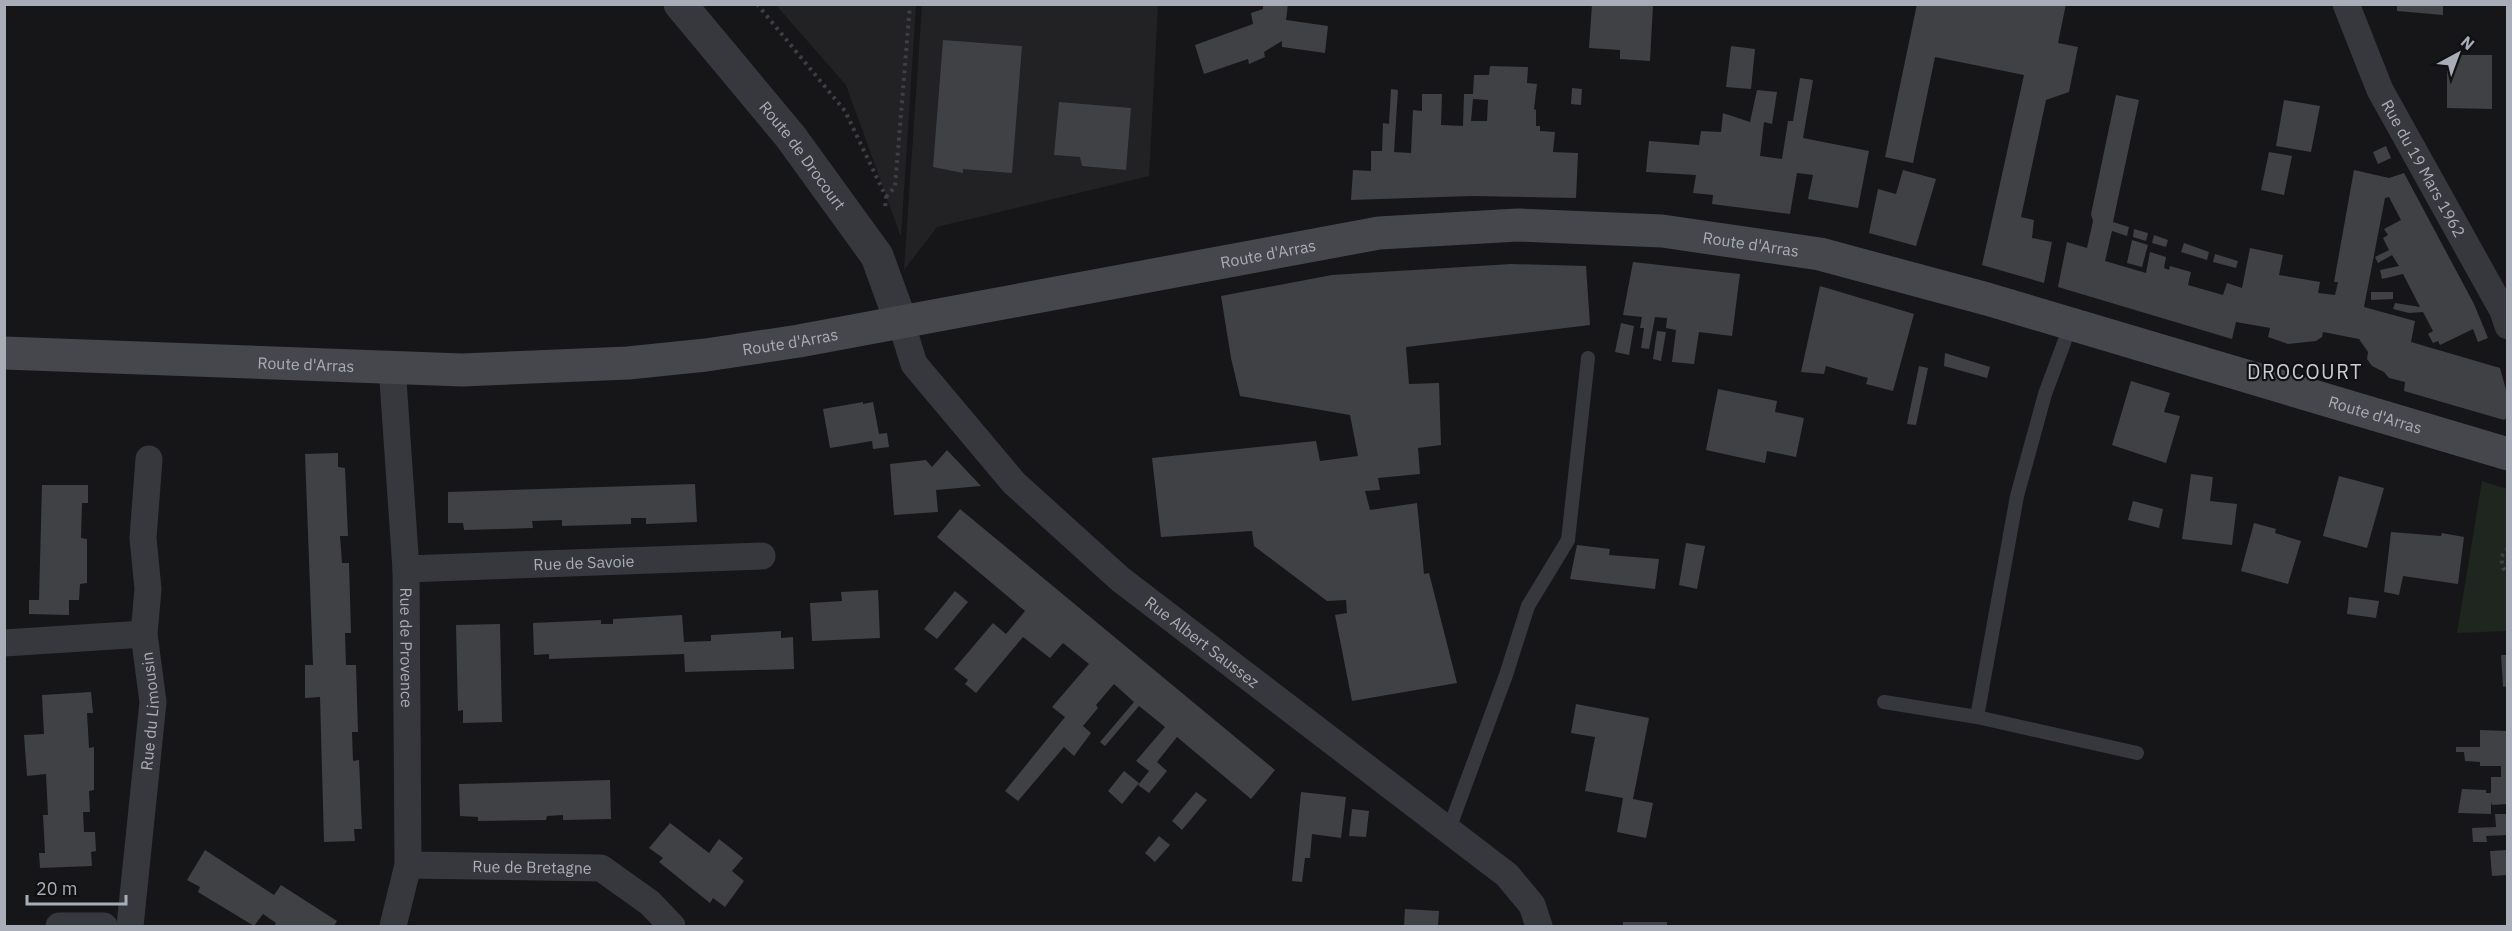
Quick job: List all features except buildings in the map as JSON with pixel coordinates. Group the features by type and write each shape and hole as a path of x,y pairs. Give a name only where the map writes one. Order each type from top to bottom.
{"main road":[{"name":"Route d'Arras","path":"4,353 462,370 628,363 706,356 1379,233 1518,225 1662,231 1780,246 1820,254 2071,324 2508,454"}],"street":[{"name":"Route de Drocourt","path":"680,4 790,136 879,262 901,322"},
{"name":"Rue du 19 Mars 1962","path":"2346,4 2380,90 2503,311 2508,326"},
{"name":"Rue Albert Saussez","path":"901,322 914,364 1023,491 1120,579 1449,829 1507,876 1532,905 1539,927"},
{"name":"Rue de Provence","path":"392,366 406,569 408,865 393,927"},
{"name":"Rue du Limousin","path":"130,927 153,702 144,634 148,590 143,538 149,459"},
{"name":"Rue de Savoie","path":"406,569 762,556"},
{"path":"4,643 144,634"},
{"name":"Rue de Bretagne","path":"408,865 601,868 650,903 672,927"},
{"path":"59,927 105,927"}],"lane":[{"path":"1977,717 2017,496 2045,394 2071,324"},
{"path":"1449,829 1506,675 1528,606 1568,540 1588,358"},
{"path":"1884,702 1977,717 2137,753"}],"path":[{"path":"757,4 845,111 886,197 879,262"},
{"path":"886,197 895,187 910,4"},
{"path":"2508,548 2501,557 2503,567 2508,573"}],"shaded area":[{"path":"776,5 916,5 901,237 846,85"},
{"path":"922,5 1158,5 1149,176 937,227 904,270"},
{"path":"2482,481 2507,489 2507,631 2457,633"}],"district":[{"name":"DROCOURT","path":"2305,372"}]}
